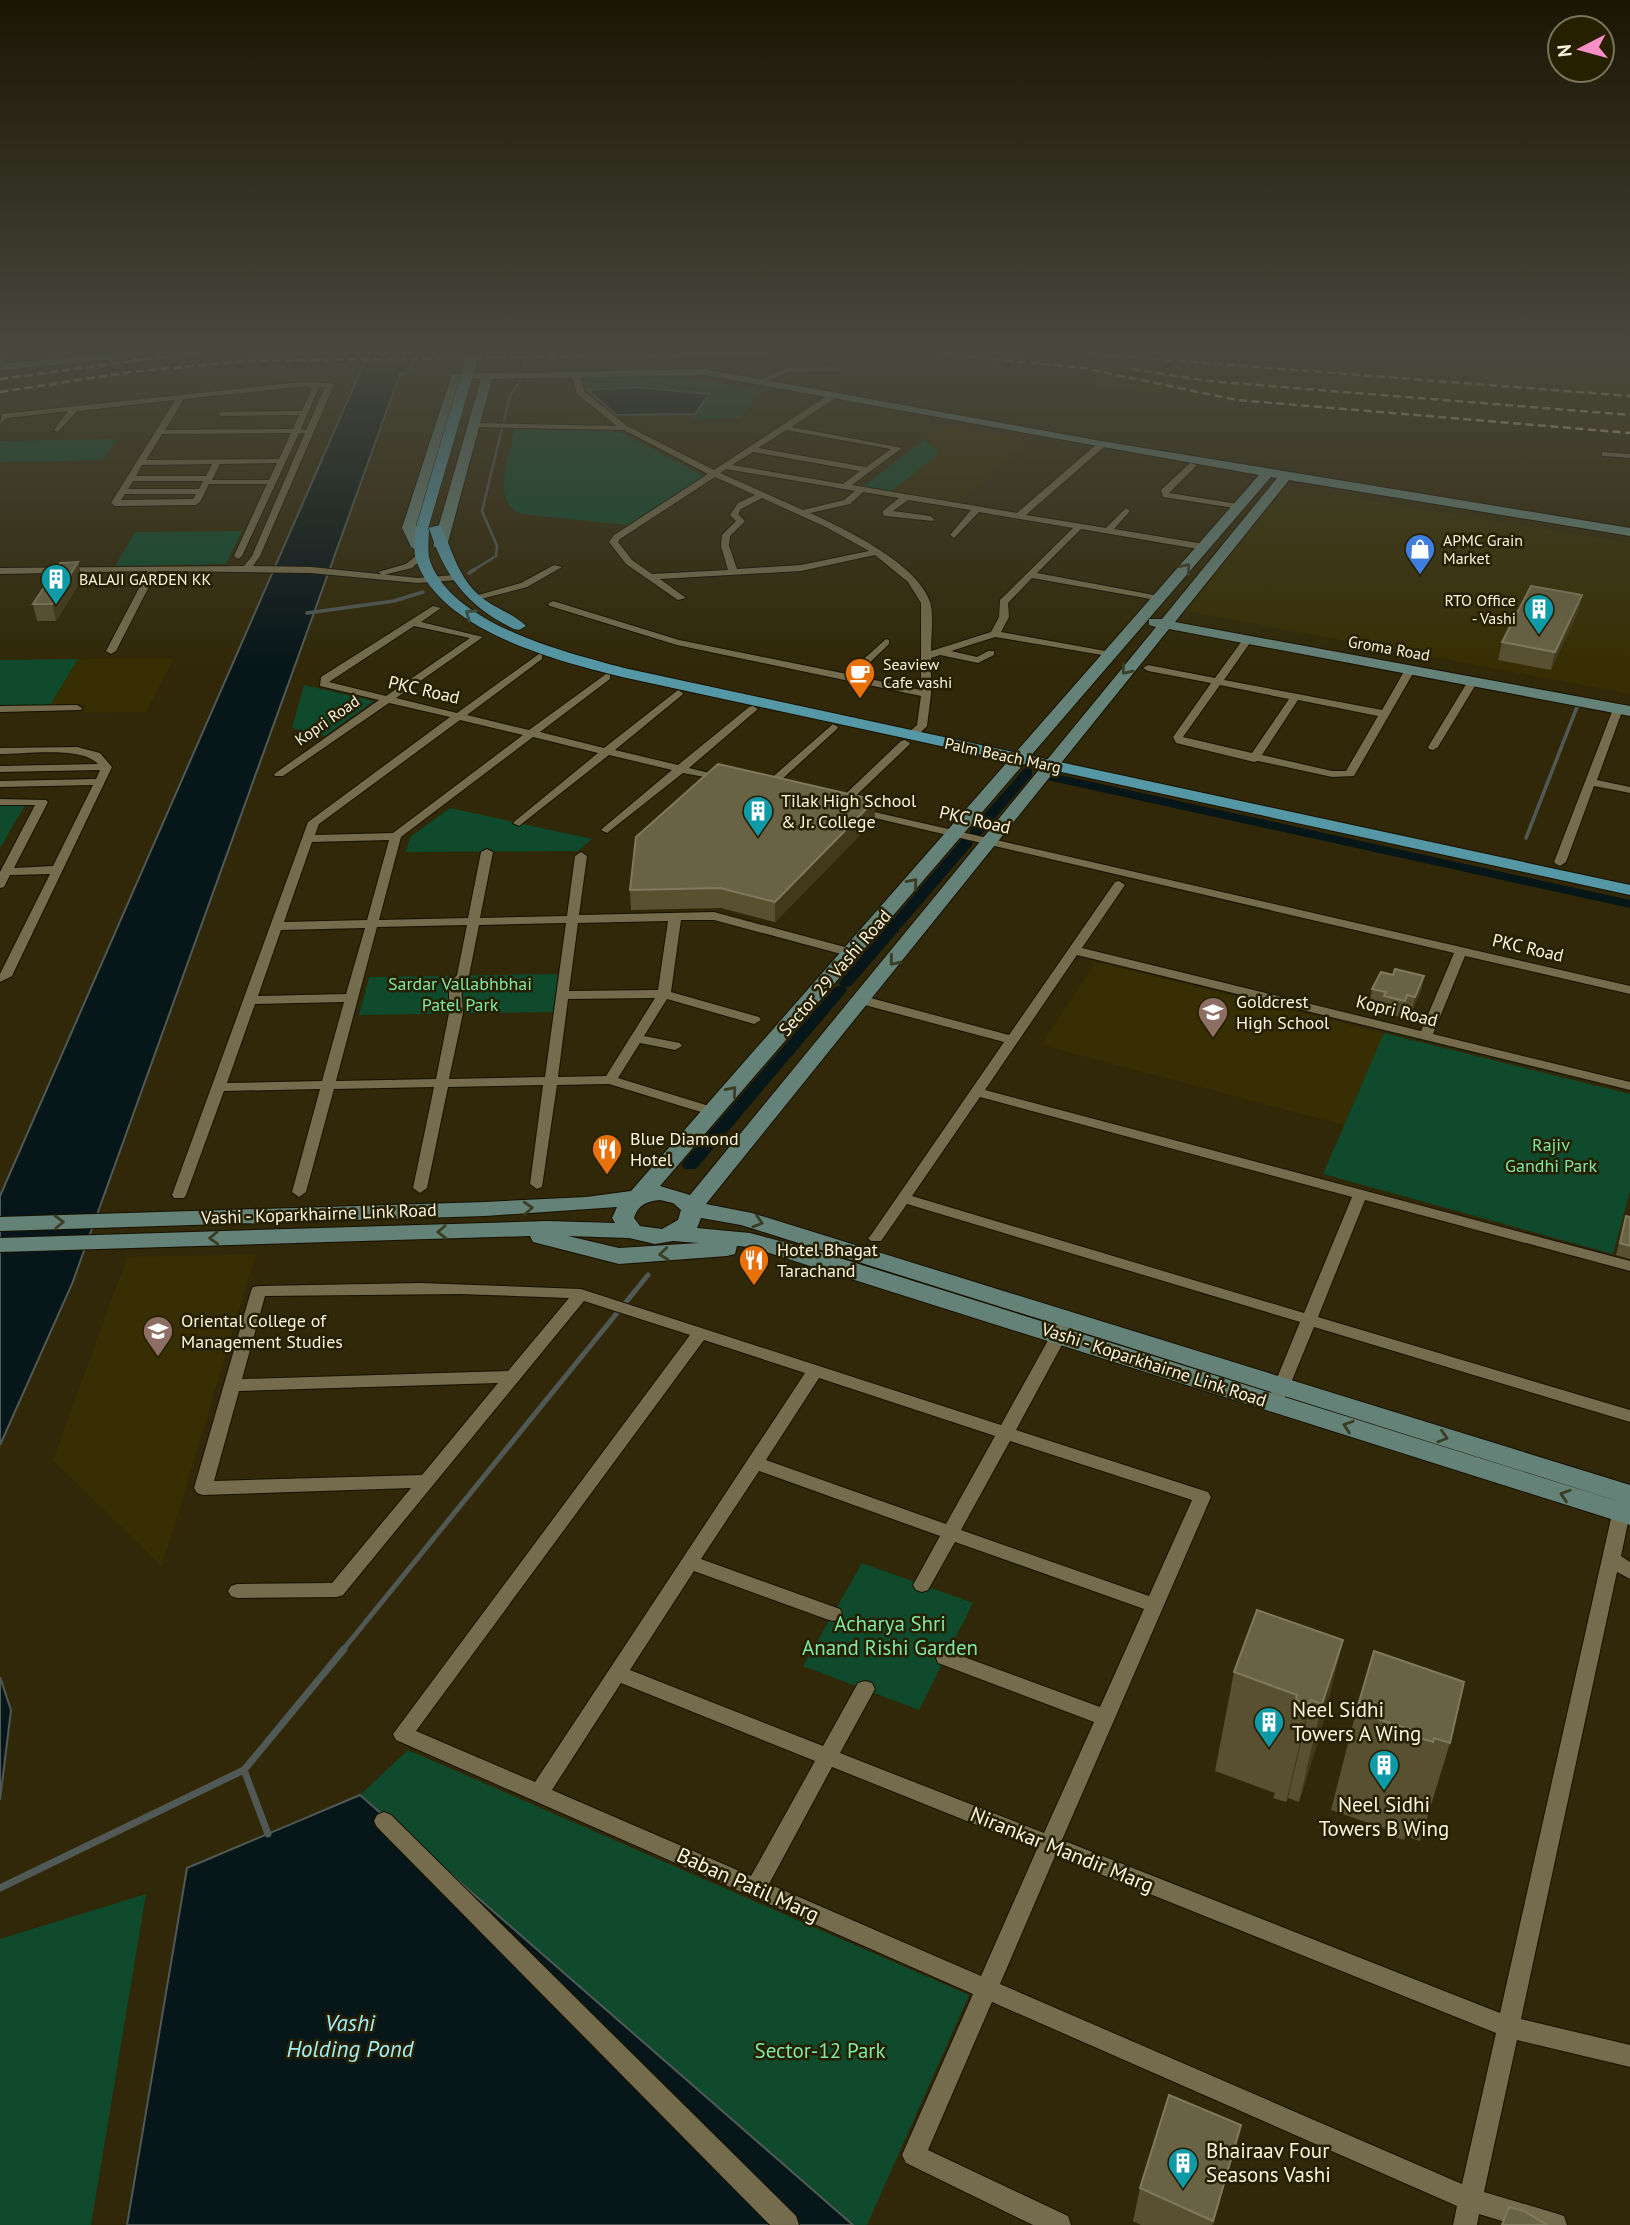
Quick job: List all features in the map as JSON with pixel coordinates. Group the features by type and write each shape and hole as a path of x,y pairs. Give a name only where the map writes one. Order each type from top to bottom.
{"main road":[{"path":"419,552 409,528 431,458"},
{"path":"429,528 429,498 441,458"},
{"path":"419,552 441,498 453,458"},
{"path":"440,546 465,458"},
{"path":"1156,458 1265,475"},
{"path":"1163,458 1630,535"},
{"name":"Sector 29 Vashi Road","path":"638,1197 1026,754 1265,475"},
{"name":"Sector 29 Vashi Road","path":"692,1209 707,1186 992,842 1054,760 1283,478"},
{"name":"Palm Beach Marg","path":"429,528 454,578 473,598 504,620 581,650 913,735"},
{"name":"Palm Beach Marg","path":"419,552 434,581 450,600 486,625 567,657 913,735 1054,760 1630,890"},
{"name":"Groma Road","path":"1144,617 1626,708"},
{"name":"Groma Road","path":"1167,621 1247,640 1626,708"},
{"name":"Palm Beach Marg","path":"1054,760 1630,877"},
{"path":"671,1194 687,1202 692,1209 689,1223 674,1234 652,1237 632,1231 623,1217 629,1203 638,1197 671,1194"},
{"name":"Vashi - Koparkhairne Link Road","path":"0,1245 113,1231 586,1204 638,1197"},
{"name":"Vashi - Koparkhairne Link Road","path":"692,1209 744,1218 1063,1327 1627,1504"},
{"name":"Vashi - Koparkhairne Link Road","path":"0,1224 113,1231 547,1228 632,1231"},
{"path":"482,1230 543,1237 619,1256 739,1248 806,1255"},
{"name":"Vashi - Koparkhairne Link Road","path":"674,1234 750,1240 1063,1327"}],"street":[{"path":"143,458 122,492 206,484 272,482"},
{"path":"238,556 283,458"},
{"path":"250,568 300,458"},
{"path":"683,458 877,552 912,580 926,603 926,694 913,735"},
{"path":"681,598 629,562 613,542 740,458"},
{"path":"797,458 867,470"},
{"path":"844,487 884,458"},
{"path":"1019,516 1086,458"},
{"path":"140,463 282,461"},
{"path":"206,484 218,462"},
{"path":"1193,465 1164,492 1166,495 1238,507"},
{"path":"727,467 1204,547"},
{"path":"130,479 206,484"},
{"path":"801,513 847,502 861,490"},
{"path":"733,572 725,546 726,535 741,521 734,516 734,512 740,503 761,496"},
{"path":"905,498 886,513 930,519"},
{"path":"954,535 977,509"},
{"path":"1108,531 1126,511"},
{"path":"995,634 1004,617 1003,601 1079,526"},
{"path":"360,573 403,569 414,564 419,552"},
{"path":"649,577 801,568 877,552"},
{"path":"473,598 524,585 558,567"},
{"path":"111,651 154,568"},
{"path":"0,571 250,568 338,571 434,581 454,578"},
{"path":"1030,575 1159,599"},
{"path":"553,604 677,642 926,694"},
{"name":"PKC Road","path":"436,608 323,681 328,685 738,782"},
{"name":"Kopri Road","path":"279,774 478,637 413,623"},
{"path":"926,656 995,634 1111,655"},
{"path":"1247,640 1178,739 1254,759 1332,774 1350,774 1410,670"},
{"path":"849,678 886,642"},
{"path":"941,652 978,660 991,653"},
{"path":"179,1195 314,822 539,657"},
{"path":"1148,668 1384,714"},
{"path":"308,839 396,836 606,677"},
{"path":"1433,747 1473,681"},
{"path":"519,823 678,693"},
{"path":"1254,759 1295,697"},
{"path":"0,709 77,708"},
{"path":"1560,862 1590,782 1626,708"},
{"path":"607,830 684,770 753,709"},
{"path":"751,786 771,790 833,727"},
{"name":"PKC Road","path":"913,735 833,805 1630,990"},
{"path":"0,751 77,750 96,755 107,767"},
{"path":"0,769 107,767"},
{"path":"0,978 6,976 54,870 107,767"},
{"path":"0,784 100,782"},
{"path":"1590,782 1630,790"},
{"path":"0,802 42,802 0,884"},
{"path":"299,1192 396,836"},
{"path":"420,1188 456,1013 455,984 463,976 487,852"},
{"path":"537,1184 581,856"},
{"path":"6,872 54,870"},
{"path":"876,1238 1119,885"},
{"path":"276,926 714,916 852,953"},
{"path":"610,1080 664,994 675,917"},
{"name":"Kopri Road","path":"1074,950 1630,1086"},
{"path":"1426,1036 1461,951"},
{"path":"563,995 664,994 754,1020"},
{"path":"250,1000 352,998"},
{"path":"862,1000 1012,1040"},
{"path":"636,1038 675,1046"},
{"path":"218,1087 610,1080 713,1112"},
{"path":"976,1092 1630,1266"},
{"path":"1278,1394 1360,1194"},
{"path":"904,1198 1630,1416"},
{"path":"427,1481 203,1488 258,1291 445,1288 581,1294 1202,1497 914,2155 1059,2225"},
{"path":"237,1591 337,1590 581,1294"},
{"path":"922,1585 1063,1327"},
{"name":"Baban Patil Marg","path":"700,1333 403,1734 1471,2200 1555,2225"},
{"path":"538,1794 815,1371"},
{"path":"232,1385 513,1377"},
{"path":"755,1463 1155,1606"},
{"path":"1465,2225 1611,1558 1627,1504"},
{"path":"1611,1558 1630,1572"},
{"path":"689,1562 833,1614"},
{"path":"945,1658 1105,1718"},
{"name":"Nirankar Mandir Marg","path":"617,1673 1508,2027 1630,2056"},
{"path":"756,1888 865,1689"},
{"path":"384,1821 787,2225"}],"shaded area":[{"path":"933,458 1010,458 956,504 889,493"},
{"name":"APMC Grain Market","path":"1286,487 1630,543 1630,694 1181,610"},
{"path":"174,658 146,712 82,713 86,704 50,705 78,659"},
{"name":"Goldcrest High School","path":"1096,962 1384,1033 1344,1125 1041,1045"},
{"name":"Oriental College of Management Studies","path":"256,1254 162,1567 53,1460 127,1257"}],"green space":[{"path":"0,458 104,458 103,460 0,462"},
{"path":"508,458 670,458 704,476 628,525 521,514 512,508 506,499 504,476"},
{"path":"900,458 934,458 889,493 861,488"},
{"path":"242,531 226,564 115,566 135,532"},
{"path":"78,659 50,705 0,706 0,660"},
{"path":"304,685 374,701 325,736 292,728"},
{"path":"0,805 25,805 0,848"},
{"path":"450,808 592,839 578,851 406,852 410,837"},
{"name":"Sardar Vallabhbhai Patel Park","path":"558,974 553,1012 359,1015 369,977"},
{"name":"Rajiv Gandhi Park","path":"1384,1033 1630,1094 1630,1191 1613,1254 1323,1174"},
{"name":"Acharya Shri Anand Rishi Garden","path":"862,1563 973,1603 919,1710 803,1666"},
{"name":"Sector-12 Park","path":"408,1750 969,1995 867,2225 853,2225 360,1795"},
{"path":"146,1894 91,2225 0,2225 0,1939"}],"water":[{"path":"323,458 370,458 72,1284 0,1445 0,1196"},
{"path":"0,1677 11,1710 0,1800"},
{"name":"Vashi Holding Pond","path":"360,1795 853,2225 127,2225 187,1868"}],"building":[{"path":"78,562 52,604 33,604 60,563"},
{"name":"RTO Office - Vashi","path":"1531,586 1582,595 1555,652 1502,642"},
{"name":"Tilak High School & Jr. College","path":"718,764 875,800 775,902 720,888 630,890 636,837"},
{"path":"1395,969 1424,976 1415,997 1407,995 1405,1001 1384,996 1386,992 1372,989 1381,972 1393,975"},
{"path":"1626,1216 1630,1217 1630,1246 1620,1243"},
{"path":"1257,1610 1343,1640 1322,1704 1311,1700 1309,1704 1296,1700 1297,1695 1234,1672"},
{"path":"1374,1651 1464,1682 1450,1743 1434,1738 1433,1742 1420,1738 1421,1733 1356,1712"},
{"name":"Bhairaav Four Seasons Vashi","path":"1169,2095 1241,2125 1213,2221 1140,2188"},
{"path":"1509,2207 1524,2211 1547,2225 1502,2225"}],"waterway":[{"path":"472,571 496,556 497,546 482,511 495,458"},
{"path":"307,613 394,601 423,592"},
{"path":"1526,838 1577,707"},
{"path":"975,833 1028,772"},
{"path":"1051,777 1630,904"},
{"path":"846,983 967,842"},
{"path":"690,1165 840,990"},
{"path":"342,1651 648,1275"},
{"path":"244,1770 344,1649"},
{"path":"0,1888 244,1770"},
{"path":"244,1770 268,1834"}],"place":[{"name":"APMC Grain Market","path":"1420,576"},
{"name":"BALAJI GARDEN KK","path":"56,606"},
{"name":"RTO Office - Vashi","path":"1539,636"},
{"name":"Seaview Cafe vashi","path":"860,700"},
{"name":"Tilak High School & Jr. College","path":"758,838"},
{"name":"Goldcrest High School","path":"1213,1039"},
{"name":"Blue Diamond Hotel","path":"607,1176"},
{"name":"Hotel Bhagat Tarachand","path":"754,1287"},
{"name":"Oriental College of Management Studies","path":"158,1358"},
{"name":"Neel Sidhi Towers A Wing","path":"1269,1749"},
{"name":"Neel Sidhi Towers B Wing","path":"1384,1792"},
{"name":"Bhairaav Four Seasons Vashi","path":"1183,2190"}]}
